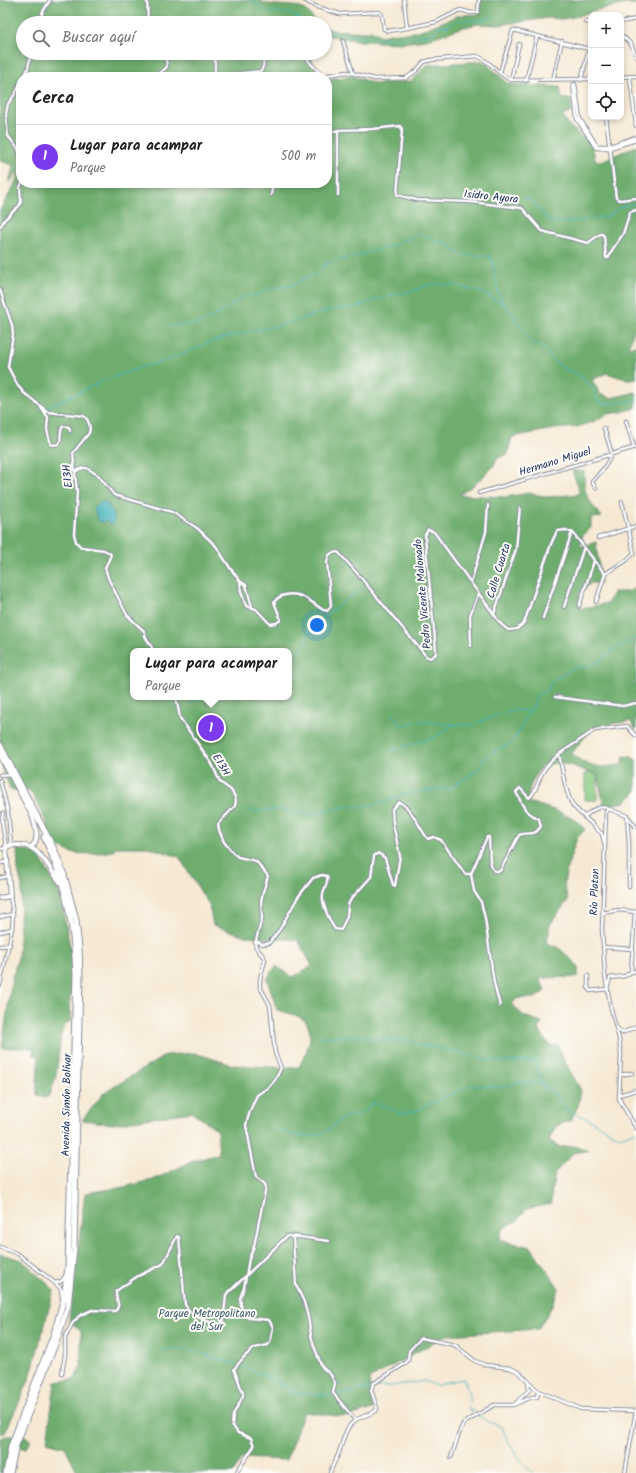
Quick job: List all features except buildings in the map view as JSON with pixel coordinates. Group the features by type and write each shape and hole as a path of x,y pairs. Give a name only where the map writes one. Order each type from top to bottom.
{"highway":[{"name":"Avenida Simón Bolívar","path":"0,744 55,851 64,875 76,920 80,975 68,1267 64,1298 54,1334 11,1446 6,1473"},
{"name":"Avenida Simón Bolívar","path":"0,754 55,862 63,885 72,922 76,975 74,1248 68,1306 16,1445 10,1473"}],"main road":[{"path":"31,847 34,845 36,840 32,815"},
{"path":"0,897 10,895 6,848 11,845 31,847 41,855 63,885"}],"street":[{"path":"42,16 42,13 50,0"},
{"path":"147,0 148,16"},
{"path":"304,0 340,14 379,12 382,15 384,29 388,31 436,22 460,10 472,13 478,12 478,0"},
{"path":"404,0 407,28"},
{"path":"624,21 636,19"},
{"path":"500,72 512,30 588,49"},
{"path":"526,81 537,36"},
{"path":"624,38 631,44 636,57"},
{"path":"343,41 353,73"},
{"path":"552,80 562,42"},
{"path":"510,80 519,44"},
{"path":"581,80 588,53"},
{"path":"332,74 347,72 375,79 406,78 416,71 424,62 431,60 478,56 510,80 588,79"},
{"path":"26,72 30,60"},
{"path":"161,72 166,70 166,60"},
{"path":"215,60 215,72"},
{"path":"252,72 261,71 264,60"},
{"path":"308,60 319,72"},
{"path":"624,77 636,76"},
{"path":"630,77 636,126"},
{"path":"598,148 580,119 574,84 577,119 595,147 598,148 610,147 636,138"},
{"path":"16,94 8,104 6,114 8,136 16,146"},
{"path":"606,120 616,198 617,200 636,198"},
{"name":"Isidro Ayora","path":"338,130 373,129 397,125 401,127 398,195 417,200 471,202 522,208 544,231 588,243 602,234 604,236 606,258 608,258 623,234 630,212 636,210"},
{"path":"332,132 338,130 338,195"},
{"path":"0,227 5,219 19,206 21,202 20,188"},
{"path":"271,195 272,188"},
{"name":"E13H","path":"0,290 12,325 13,334 8,367 18,386 42,408 52,414 78,415 84,416 88,419 90,431 74,452 77,492 74,534 76,544 81,548 104,550 110,553 111,555 106,568 109,580 126,615 145,632 145,636 152,648"},
{"path":"42,408 48,417 48,436 53,445 59,444 61,440 60,430 63,426 69,427 70,431"},
{"path":"626,421 635,447"},
{"path":"596,488 592,482 604,468 612,454 604,428"},
{"name":"Hermano Miguel","path":"480,493 635,447"},
{"path":"76,471 87,468 99,476 114,495 172,512 197,528 216,546 227,565 240,581 246,585 252,608"},
{"path":"596,602 605,574 627,560 634,553 622,502"},
{"path":"470,583 486,532 488,505"},
{"name":"Calle Cuarta","path":"494,615 516,549 520,507"},
{"path":"598,538 636,526"},
{"name":"Pedro Vicente Malonado","path":"252,608 256,609 270,624 276,623 281,619 274,602 277,598 290,594 301,596 327,611 329,609 330,602 327,562 329,555 338,552 426,656 430,658 436,654 436,650 426,547 426,535 428,530 434,532 478,594 501,624 508,630 514,630 521,626 525,618 555,533 560,530 572,532"},
{"path":"572,532 605,574"},
{"path":"543,618 572,532"},
{"path":"564,607 584,547"},
{"path":"579,606 594,560"},
{"path":"240,581 244,604 252,608"},
{"path":"471,646 470,615 478,594"},
{"path":"555,697 623,706 636,703"},
{"name":"E13H","path":"177,700 180,718 212,764 220,782 231,790 236,800 235,806 218,824 222,838 238,857 256,860 268,874 261,902 262,918 255,942"},
{"path":"500,1006 494,983 485,918 481,902 474,891 471,874 486,837 489,837 490,864 494,871 500,871 519,835 525,833 533,834 538,831 541,826 539,819 530,815 523,808 516,792 520,788 529,798 533,794 538,779 544,768 559,754 595,730 627,726 636,736"},
{"name":"Río Platon","path":"559,754 562,774 570,801 573,806 602,834 605,846 602,913 603,947 607,989 619,1039 621,1054 619,1099 636,1128"},
{"path":"0,775 10,774"},
{"path":"0,780 8,812 11,845"},
{"path":"236,1473 254,1446 251,1438 238,1433 232,1425 233,1414 243,1396 241,1384 234,1369 254,1348 268,1345 273,1327 268,1320 248,1318 242,1311 240,1298 244,1288 249,1259 254,1246 266,1187 265,1184 258,1180 256,1176 246,1125 257,1095 276,1080 281,1068 275,1053 270,1005 260,986 260,979 265,967 265,960 262,954 256,949 255,942 262,944 269,943 298,898 313,878 327,876 328,880 322,901 328,913 330,923 335,929 341,930 347,916 348,905 351,899 370,877 374,856 378,853 385,858 392,885 395,886 400,856 393,824 392,809 399,802 408,810 428,839 434,837 442,840 464,874 471,874"},
{"path":"584,817 602,807 609,808 627,816 636,827"},
{"path":"605,846 606,812 609,808"},
{"path":"0,849 6,848 2,814 8,812"},
{"path":"627,816 629,844 629,887"},
{"path":"0,863 7,862"},
{"path":"0,878 9,876"},
{"path":"1,984 1,975 10,945 12,930 13,914 10,895"},
{"path":"602,913 618,910 635,912 631,972"},
{"path":"0,916 13,914"},
{"path":"0,932 12,930"},
{"path":"0,946 10,945"},
{"path":"603,947 633,949"},
{"path":"588,976 588,987 590,991 607,989 610,978 625,976 636,971"},
{"path":"616,1027 622,1033"},
{"path":"619,1039 622,1033 636,1027"},
{"path":"620,1075 632,1073"},
{"path":"619,1095 636,1090"},
{"path":"62,1374 65,1338 72,1324 79,1316 92,1310 117,1310 116,1291 138,1276 163,1264 177,1236 179,1237 181,1248 184,1303 193,1315 218,1326 222,1325 226,1295 287,1236 329,1241"},
{"path":"291,1236 296,1286 304,1302 308,1317 310,1335 318,1358 322,1368 331,1375 335,1383 333,1393 356,1420"},
{"path":"0,1247 18,1254 55,1283 60,1288 62,1293 61,1307"},
{"path":"55,1283 62,1281 68,1267"},
{"path":"330,1473 348,1427 356,1420 376,1411 377,1408 372,1390 373,1384 406,1363 408,1360 409,1351 420,1338 455,1345 475,1362 485,1365 510,1368 519,1372 538,1391 581,1409 636,1411 625,1473"},
{"path":"514,1404 529,1390 528,1380"},
{"path":"451,1457 464,1423 494,1405 514,1404 532,1397 537,1397 538,1391"}],"green space":[{"path":"0,0 259,0 264,3 297,6 306,10 311,16 16,16 16,60 312,60 313,65 320,72 16,72 16,174 9,183 13,165 0,161"},
{"path":"480,0 636,0 636,4 626,4 592,11 579,16 561,19 548,18 499,25 478,24 464,27 426,40 402,43 360,41 332,36 332,30 366,32 371,30 381,36 395,33 410,33 460,15 480,14"},
{"name":"Parque Metropolitano del Sur","path":"483,61 509,84 560,87 562,98 571,100 571,112 563,116 568,125 578,133 580,137 585,135 592,147 595,160 601,161 636,146 636,326 628,347 636,345 636,379 625,379 607,373 592,380 600,394 611,398 636,392 636,408 607,414 595,421 577,427 554,429 512,437 508,454 498,458 492,468 475,484 459,495 506,497 529,493 548,497 579,494 578,486 572,471 584,471 587,496 602,517 591,518 591,528 583,535 580,547 596,542 601,583 591,583 579,594 580,609 608,603 613,592 628,592 636,588 636,730 630,721 593,727 572,753 589,765 601,767 622,765 624,756 631,757 636,760 636,792 625,802 604,806 597,774 569,765 554,764 542,765 532,783 528,797 528,802 567,816 575,820 585,830 577,838 567,868 564,885 568,900 549,926 549,933 546,943 558,947 578,966 578,977 540,978 545,991 535,998 518,998 511,1004 524,1016 542,1022 539,1030 550,1046 558,1045 565,1062 581,1091 578,1106 571,1120 556,1126 549,1140 560,1147 574,1146 589,1150 573,1153 555,1173 551,1204 526,1209 518,1220 502,1229 500,1240 531,1247 559,1288 551,1308 538,1329 447,1335 369,1379 373,1409 346,1417 304,1412 286,1460 242,1458 233,1473 78,1473 65,1447 47,1442 55,1382 74,1379 81,1366 81,1331 69,1320 85,1193 119,1188 153,1180 193,1161 219,1154 217,1129 191,1112 113,1124 82,1120 104,1093 166,1055 194,1053 233,1065 287,1068 299,1067 305,1056 309,1043 310,1031 308,1025 299,1017 277,1010 267,979 276,966 293,977 312,966 298,940 245,936 213,925 209,905 179,857 148,847 114,847 114,851 92,854 72,853 53,844 47,824 30,790 10,790 0,761 0,210 16,180 16,188 332,188 332,78 352,76 376,84 411,81 427,65"},
{"path":"585,773 597,774 597,800 585,800"},
{"path":"17,849 28,851 37,855 59,891 71,952 73,972 69,1007 71,1020 64,1027 61,1034 56,1076 50,1095 45,1098 37,1095 39,1056 33,1055 33,1048 2,1048 12,978 18,958 22,886 18,870"},
{"path":"0,1254 22,1260 54,1290 30,1378 5,1433 0,1434"},
{"path":"6,1436 26,1436 31,1441 25,1449 16,1445 9,1473 0,1473 0,1439"}],"water":[{"path":"101,502 106,502 114,515 114,522 111,524 107,521 102,522 98,520 94,507"}],"waterway":[{"path":"251,0 267,12 278,12 295,16"},
{"path":"332,32 361,37 400,39 432,34 441,25 447,27 461,20 481,20 494,17"},
{"path":"524,198 533,201 547,219 555,222 571,222 605,217 621,207 636,203"},
{"path":"169,326 198,324 217,315 243,297 259,294 271,288 290,286 298,283 306,277 315,275 327,263 394,245 421,233 436,242 450,243 454,251 463,255 491,256 498,291 503,303"},
{"path":"46,408 105,380 144,366 163,362 211,342 234,335 281,325 326,311 355,307 384,297 413,291 430,284 456,285 483,293 507,306 529,339 543,348 555,362 569,371 580,375 594,390 599,403 609,404 627,402 636,399"},
{"path":"292,657 302,647 313,629 324,617 358,590"},
{"path":"393,713 402,726 419,721 471,725 513,710 527,711 533,708 537,695 546,691 552,680 571,669 577,667 586,668 602,659 612,651 633,640 636,636"},
{"path":"190,704 197,700"},
{"path":"247,809 256,812 279,809 298,813 313,813 350,806 364,806 386,802 401,795 438,789 449,789 478,769 484,760 498,749 509,745 516,737 531,709"},
{"path":"392,750 436,737 453,725"},
{"path":"318,1037 359,1036 390,1041 409,1040 417,1045 430,1046 492,1061 535,1061 543,1085 558,1097 564,1108 588,1119 620,1137 636,1131"},
{"path":"275,1129 294,1135 314,1136 328,1130 343,1118 362,1113 372,1103 402,1114 416,1111 448,1095 464,1089 468,1085 501,1087 521,1082 543,1085"},
{"path":"162,1350 186,1349 236,1364"},
{"path":"239,1365 268,1377 286,1386 289,1390 295,1393 333,1396"},
{"path":"373,1387 425,1381 436,1386 443,1383 464,1379 470,1398 468,1409 476,1413"},
{"path":"337,1395 370,1388"},
{"path":"479,1416 502,1427 514,1452 533,1473"}],"place":[{"name":"Lugar para acampar","path":"211,728"}]}
